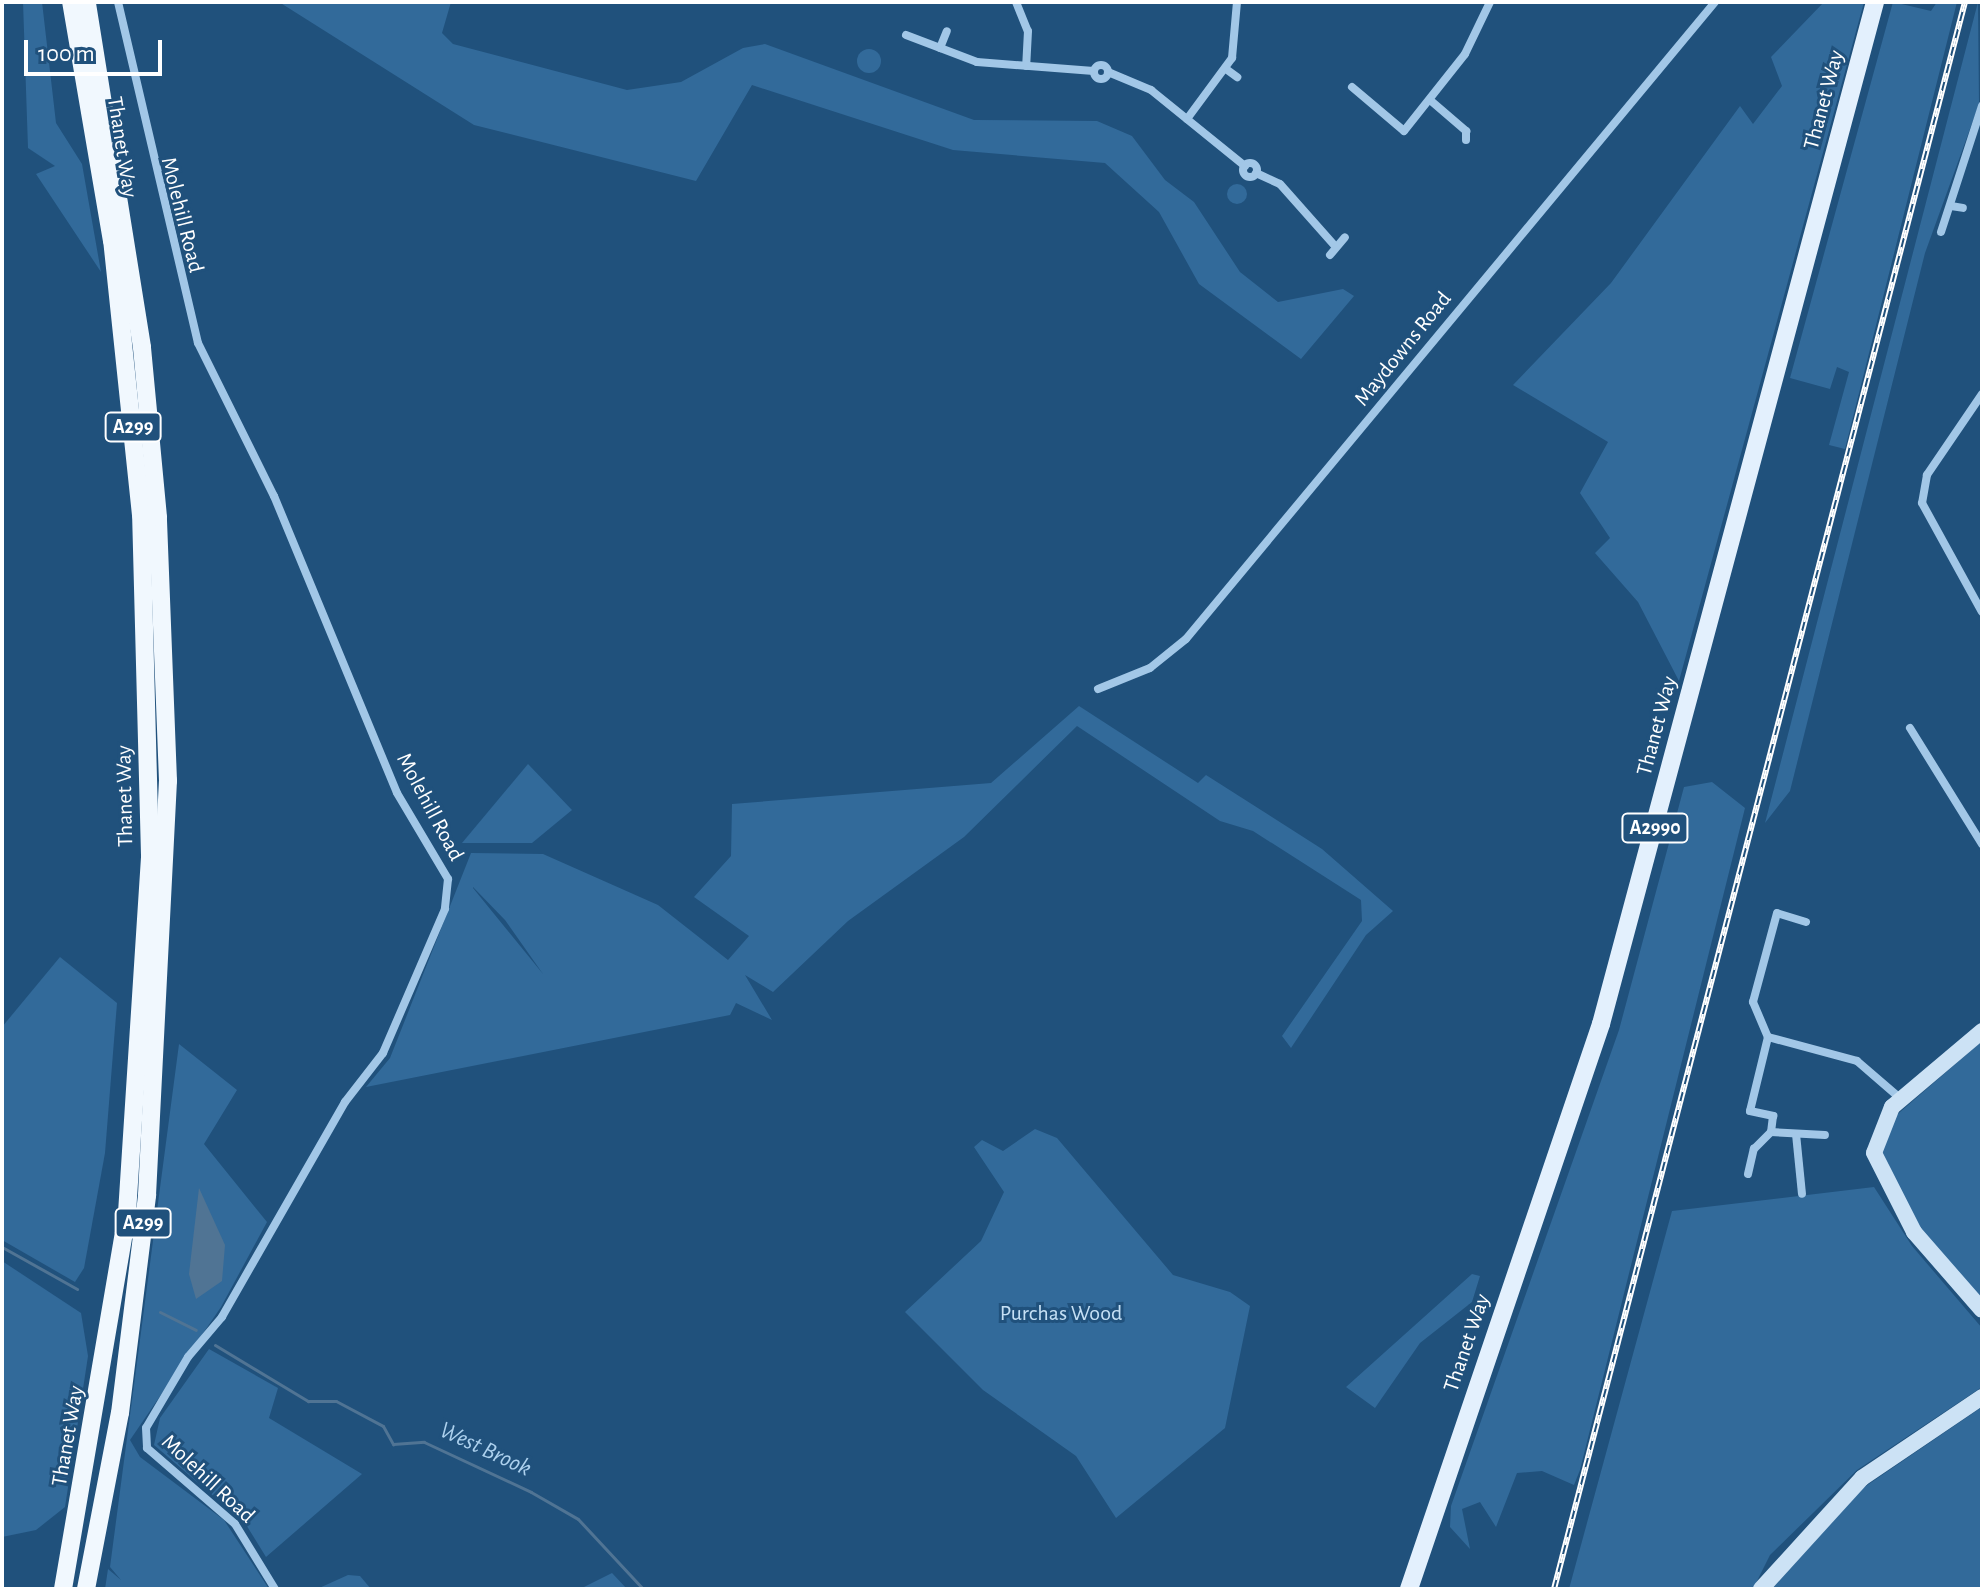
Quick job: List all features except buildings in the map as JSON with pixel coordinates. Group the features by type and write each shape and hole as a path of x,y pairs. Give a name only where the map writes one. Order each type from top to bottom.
{"highway":[{"name":"Thanet Way","path":"63,1589 127,1213 150,855 141,515 112,241 71,2"},
{"name":"Thanet Way","path":"86,1589 120,1413 147,1195 168,781 142,347 87,2"}],"main road":[{"name":"Thanet Way","path":"1409,1589 1601,1024 1875,2"},
{"path":"1982,1031 1901,1099 1877,1134 1880,1174 1925,1246 1982,1310"},
{"path":"1761,1589 1862,1478 1982,1397"}],"street":[{"name":"Molehill Road","path":"118,2 198,343 274,496 397,793 448,879 445,909 383,1053 345,1102 222,1317 188,1357 146,1428 147,1448 235,1524 275,1589"},
{"path":"1016,2 1028,31 1026,66"},
{"path":"1187,119 1226,69 1239,32 1237,2"},
{"path":"1352,87 1404,131 1465,54 1490,2"},
{"name":"Maydowns Road","path":"1098,689 1150,668 1186,639 1715,2"},
{"path":"940,48 947,31"},
{"path":"906,35 977,62 1094,71 1102,65 1108,72 1151,90 1245,166 1254,164 1256,173 1280,184 1336,247"},
{"path":"1226,69 1237,77"},
{"path":"1430,100 1466,131 1466,140"},
{"path":"1941,232 1982,106"},
{"path":"1951,206 1963,208"},
{"path":"1330,255 1345,237"},
{"path":"1982,394 1927,475 1922,503 1982,612"},
{"path":"1910,728 1982,844"},
{"path":"1748,1174 1754,1149 1771,1132 1773,1116 1750,1111 1768,1037 1753,1002 1777,913 1806,922"},
{"path":"1768,1037 1857,1061 1901,1099"},
{"path":"1771,1132 1825,1135"},
{"path":"1796,1134 1802,1194"}],"green space":[{"path":"23,2 42,2 56,123 82,164 101,272 36,174 55,166 28,148"},
{"path":"279,2 451,2 442,33 453,44 627,90 681,82 743,48 765,44 974,120 1097,121 1132,136 1165,180 1194,202 1240,272 1278,302 1343,289 1354,296 1301,359 1199,284 1159,212 1105,163 953,150 752,85 696,181 474,125"},
{"path":"1824,2 1864,2 1679,681 1638,602 1595,553 1610,538 1580,493 1608,442 1513,385 1611,283 1740,106 1753,124 1782,86 1771,57"},
{"path":"1893,2 1931,11 1937,2 1957,2 1845,449 1829,445 1849,372 1837,367 1830,389 1790,378"},
{"path":"1978,2 1979,104 1925,253 1790,791 1765,823"},
{"path":"869,49 877,53 881,61 877,69 869,73 861,69 857,61 861,53"},
{"path":"1237,184 1244,187 1247,194 1244,201 1237,204 1230,201 1227,194 1230,187"},
{"path":"1079,706 1198,783 1206,775 1322,849 1393,911 1366,935 1291,1048 1282,1036 1362,921 1361,900 1253,831 1220,821 1077,726 964,837 848,921 773,992 745,975 772,1020 736,1003 730,1015 366,1087 390,1058 471,853 543,854 658,905 728,960 749,936 694,897 731,856 732,804 991,783","holes":["473,887 505,920 543,974"]},
{"path":"528,764 572,810 532,843 462,843"},
{"path":"1712,782 1745,808 1580,1470 1574,1485 1542,1471 1517,1473 1496,1527 1480,1502 1462,1509 1470,1549 1450,1527 1451,1506 1619,1030 1684,787"},
{"path":"60,957 117,1003 105,1153 84,1268 75,1282 2,1240 2,1027"},
{"path":"1982,1041 1982,1302 1918,1228 1880,1157 1892,1119"},
{"path":"179,1044 237,1090 204,1144 267,1222 221,1307 130,1440 140,1457 224,1520 269,1589 105,1589 108,1569 121,1580 110,1567"},
{"name":"Purchas Wood","path":"1035,1129 1057,1138 1173,1275 1230,1292 1250,1306 1225,1428 1116,1518 1076,1456 983,1390 905,1312 981,1241 1004,1192 974,1147 982,1140 1003,1151"},
{"path":"1874,1187 1912,1246 1982,1328 1982,1387 1857,1470 1770,1555 1753,1589 1569,1589 1672,1211"},
{"path":"2,1261 81,1313 88,1356 65,1507 36,1530 2,1537"},
{"path":"1472,1274 1480,1276 1472,1302 1420,1343 1375,1408 1346,1387"},
{"path":"209,1349 278,1388 269,1418 362,1474 266,1557 245,1523 154,1445 160,1418"},
{"path":"1982,1407 1982,1589 1772,1589 1863,1488"},
{"path":"612,1573 627,1589 580,1589"},
{"path":"348,1575 360,1576 371,1589 317,1589"}],"shaded area":[{"path":"199,1188 225,1245 222,1281 196,1299 189,1274"}],"waterway":[{"name":"West Brook","path":"2,1247 77,1289"},
{"name":"West Brook","path":"160,1312 196,1330"},
{"name":"West Brook","path":"215,1345 308,1401 336,1401 383,1426 393,1444 424,1442 531,1492 578,1519 643,1589"}],"railway":[{"path":"1554,1589 1965,2"}]}
